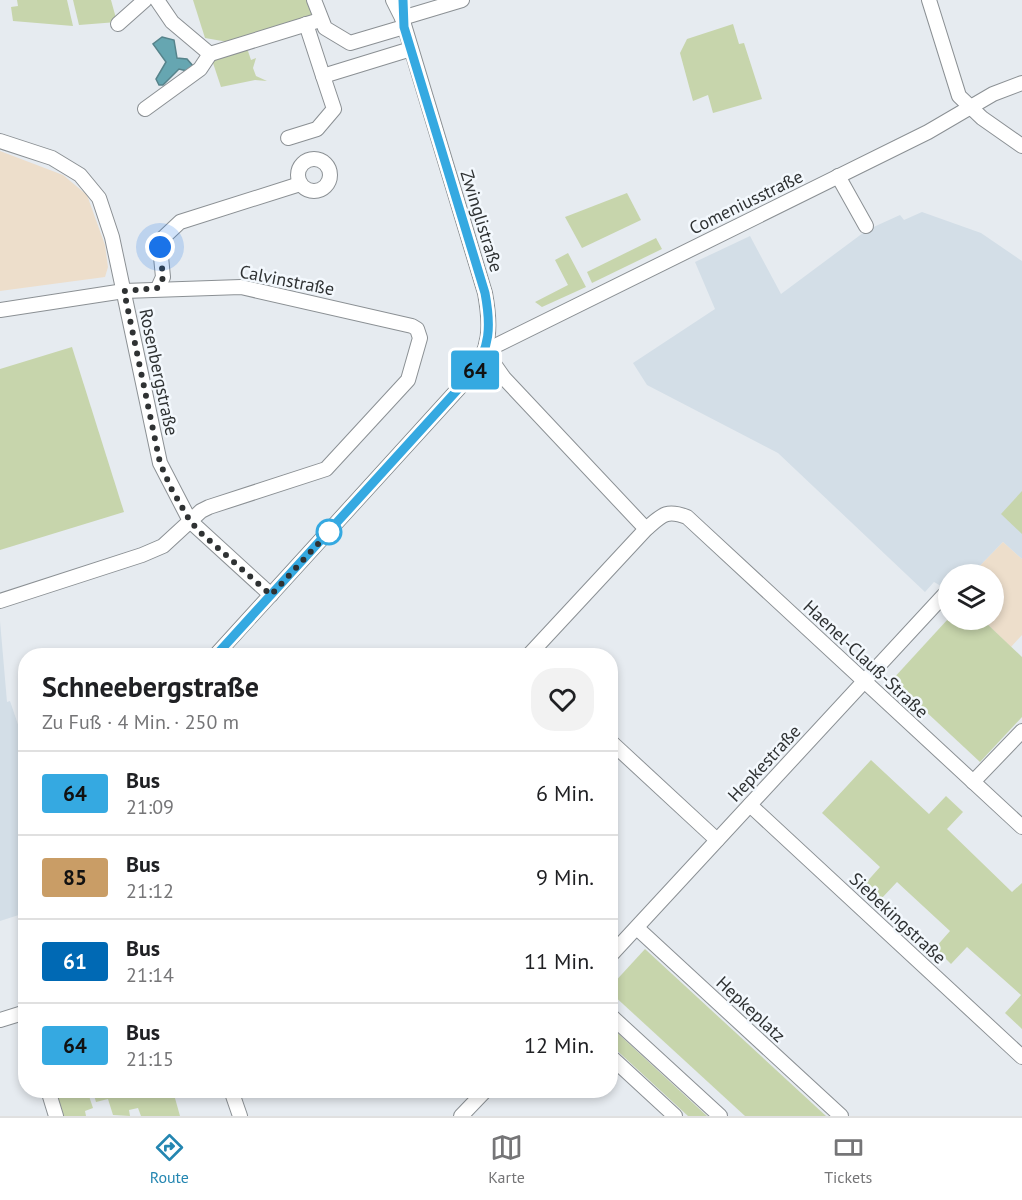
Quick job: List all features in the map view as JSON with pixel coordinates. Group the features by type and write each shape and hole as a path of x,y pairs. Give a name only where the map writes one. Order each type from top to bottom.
{"street":[{"path":"118,24 146,0"},
{"path":"157,0 172,22 210,54"},
{"path":"314,0 325,28 350,44 366,62"},
{"name":"Zwinglistraße","path":"393,0 403,23 485,293 490,336 486,351"},
{"name":"Zwinglistraße","path":"403,0 403,23"},
{"path":"350,44 462,0"},
{"path":"929,0 958,96 969,108 1022,146"},
{"path":"145,109 200,69 210,54 320,20"},
{"path":"288,138 317,129 334,109 306,24"},
{"path":"323,76 411,49"},
{"name":"Comeniusstraße","path":"486,351 1022,83"},
{"name":"Rosenbergstraße","path":"0,141 52,158 80,175 91,186 104,209 124,291 160,463 190,521 271,595"},
{"path":"838,176 866,226"},
{"path":"158,288 163,278 160,247 163,238 180,222 300,184"},
{"name":"Calvinstraße","path":"0,310 158,288 255,289 412,326 419,333 420,338 408,380 326,469 209,507 190,521"},
{"path":"224,648 470,376 486,351 504,378 646,529 535,648"},
{"name":"Haenel-Clauß-Straße","path":"646,529 661,516 672,512 687,517 1022,827"},
{"path":"0,601 142,555 163,546 190,521"},
{"name":"Hepkestraße","path":"618,948 938,602"},
{"path":"973,782 1022,731"},
{"path":"618,748 717,840"},
{"name":"Siebekingstraße","path":"750,805 1022,1056"},
{"name":"Hepkeplatz","path":"637,928 841,1116"},
{"path":"0,1020 18,1014"},
{"path":"618,1022 720,1116"},
{"path":"618,1063 675,1116"},
{"path":"50,1098 56,1116"},
{"path":"234,1098 240,1116"},
{"path":"461,1116 478,1098"}],"shaded area":[{"path":"0,151 63,175 87,195 105,245 108,267 105,277 0,291"},
{"path":"922,212 981,233 1022,261 1022,559 1003,542 982,564 938,564 938,584 934,582 925,592 778,453 647,385 633,363 715,309 695,262 750,236 781,294 867,230 900,215 904,220"},
{"path":"1003,542 1022,559 1022,635 1011,647 993,630 1004,630 1004,564 982,564"},
{"path":"0,621 7,702 10,701 18,724 18,915 0,921"}],"green space":[{"path":"17,0 67,0 73,26 13,21 11,7 18,6"},
{"path":"73,0 111,0 117,22 79,25"},
{"path":"193,0 308,0 313,16 228,42 205,38"},
{"path":"733,24 739,44 744,43 762,99 713,113 708,95 693,101 680,53 687,39"},
{"path":"243,49 248,51 251,60 256,58 253,68 256,76 267,81 255,80 221,87 212,60"},
{"path":"627,193 641,220 582,248 565,217"},
{"path":"656,238 662,249 592,283 587,272"},
{"path":"568,253 586,287 542,307 535,302 568,285 555,260"},
{"path":"72,347 124,512 0,550 0,369"},
{"path":"1022,491 1022,534 1001,514"},
{"path":"938,630 994,630 1022,657 1022,717 980,762 892,680"},
{"path":"871,760 929,814 946,796 963,812 947,829 1012,892 1022,883 1022,1029 1005,1013 1021,995 967,947 951,964 935,948 950,931 897,882 881,899 864,885 880,867 822,813"},
{"path":"645,949 826,1116 745,1116 618,999 618,978"},
{"path":"618,1033 707,1116 688,1116 618,1051"},
{"path":"55,1098 90,1098 93,1108 85,1111 86,1116 61,1116"},
{"path":"95,1098 175,1098 180,1116 141,1116 138,1108 129,1110 130,1116 113,1115 108,1099 96,1102"}],"water":[{"path":"162,37 174,40 177,58 187,59 193,66 187,71 179,69 163,85 159,85 156,79 166,62 153,44"}],"bus line":[{"name":"64","path":"223,648 470,376 486,351 490,336 485,293 404,27 403,0"}],"route":[{"path":"160,247 163,278 158,288 124,291 160,463 190,521 271,595 329,532"}]}
